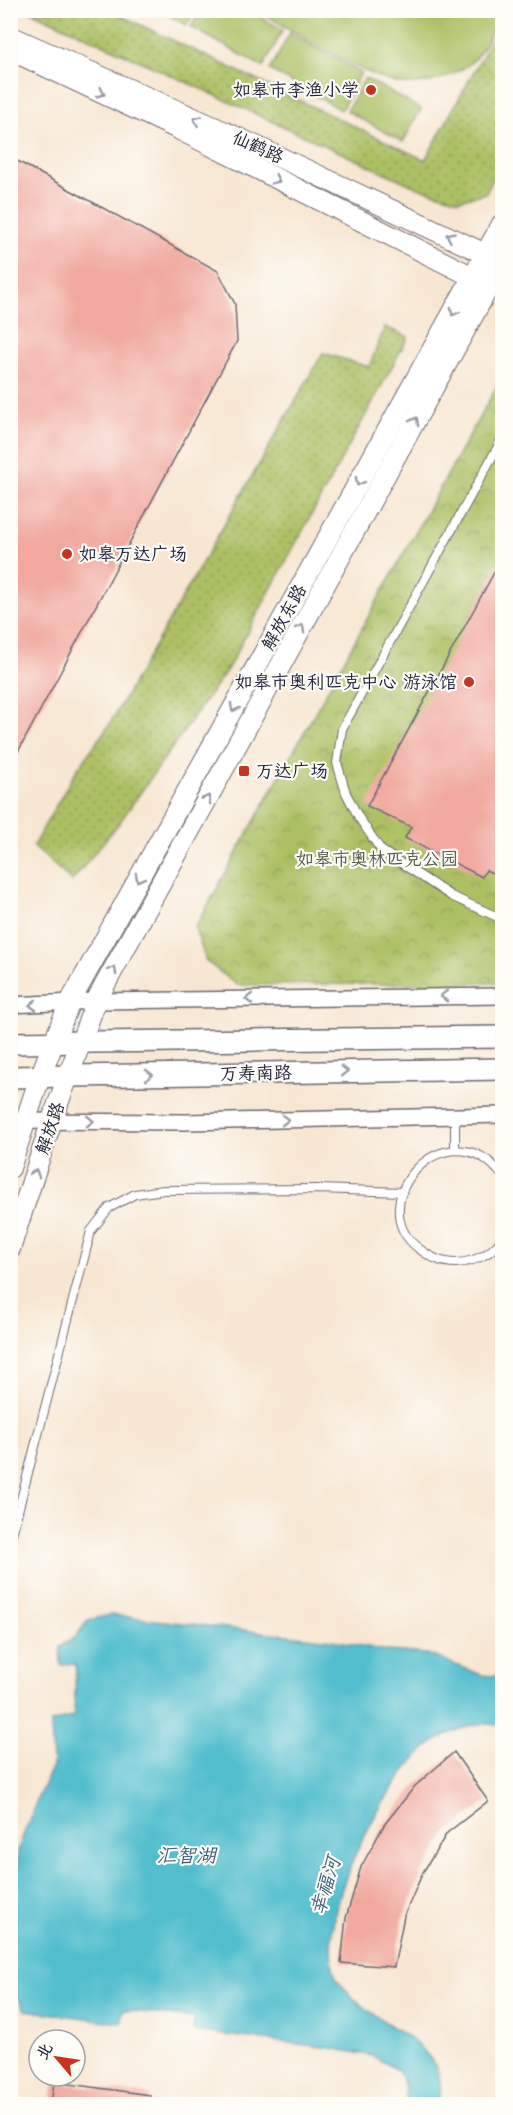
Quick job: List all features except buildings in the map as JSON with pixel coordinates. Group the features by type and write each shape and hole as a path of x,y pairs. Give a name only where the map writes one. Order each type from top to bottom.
{"main road":[{"name":"万寿南路","path":"10,1043 502,1037"},
{"name":"万寿南路","path":"10,1077 502,1069"}],"street":[{"name":"仙鹤路","path":"10,36 245,141 497,260"},
{"name":"仙鹤路","path":"10,50 178,129 482,281"},
{"name":"解放东路","path":"40,1077 69,1004 482,281 497,260 502,224"},
{"name":"解放东路","path":"69,1076 96,1001 482,281"},
{"path":"10,1005 96,1001 502,996"},
{"name":"解放路","path":"10,1249 52,1120 69,1076"},
{"name":"解放路","path":"10,1168 18,1121 40,1077"},
{"path":"18,1121 186,1122 502,1115"}],"lane":[{"path":"502,439 342,729 337,763 346,793 359,818 381,850 451,896 502,919"},
{"path":"455,1150 456,1116"},
{"path":"502,1175 489,1161 473,1153 455,1150 437,1154 422,1163 410,1176 402,1192 400,1210 404,1229 414,1245 429,1257 448,1263 466,1263 484,1256 502,1238"},
{"path":"10,1542 91,1231 109,1208 135,1194 164,1190 319,1189 402,1192"}],"green space":[{"path":"248,10 283,30 263,67 191,27 201,11"},
{"path":"30,11 111,11 425,160 502,21 502,162 486,193 459,200 416,187"},
{"path":"160,11 195,11 187,25"},
{"path":"258,11 502,11 483,47 468,65 436,80 419,84 402,84 388,81 351,64"},
{"path":"290,33 361,73 341,110 270,70"},
{"path":"365,78 421,109 403,142 347,111"},
{"path":"385,327 408,337 228,668 119,823 72,881 33,846 76,771 109,725 323,353 369,367"},
{"name":"如皋市奥林匹克公园","path":"502,377 502,983 237,985 206,961 195,928"}],"water":[{"name":"汇智湖","path":"110,1615 332,1640 387,1651 427,1654 482,1675 502,1677 502,1726 480,1724 452,1733 426,1748 408,1767 371,1822 355,1855 342,1889 334,1921 331,1951 337,1979 360,2004 417,2044 426,2053 438,2073 440,2104 406,2104 405,2088 399,2071 373,2056 331,2048 193,2031 194,2018 123,2010 121,2023 25,2010 10,1986 12,1881 18,1865 18,1849 53,1766 51,1723 74,1716 76,1664 61,1665 60,1647 76,1637 88,1620"}],"place":[{"name":"如皋市李渔小学","path":"371,90"},
{"name":"如皋万达广场","path":"67,554"},
{"name":"如皋市奥利匹克中心 游泳馆","path":"469,682"},
{"name":"万达广场","path":"244,771"}],"water label":[{"name":"幸福河","path":"325,1886"}]}
